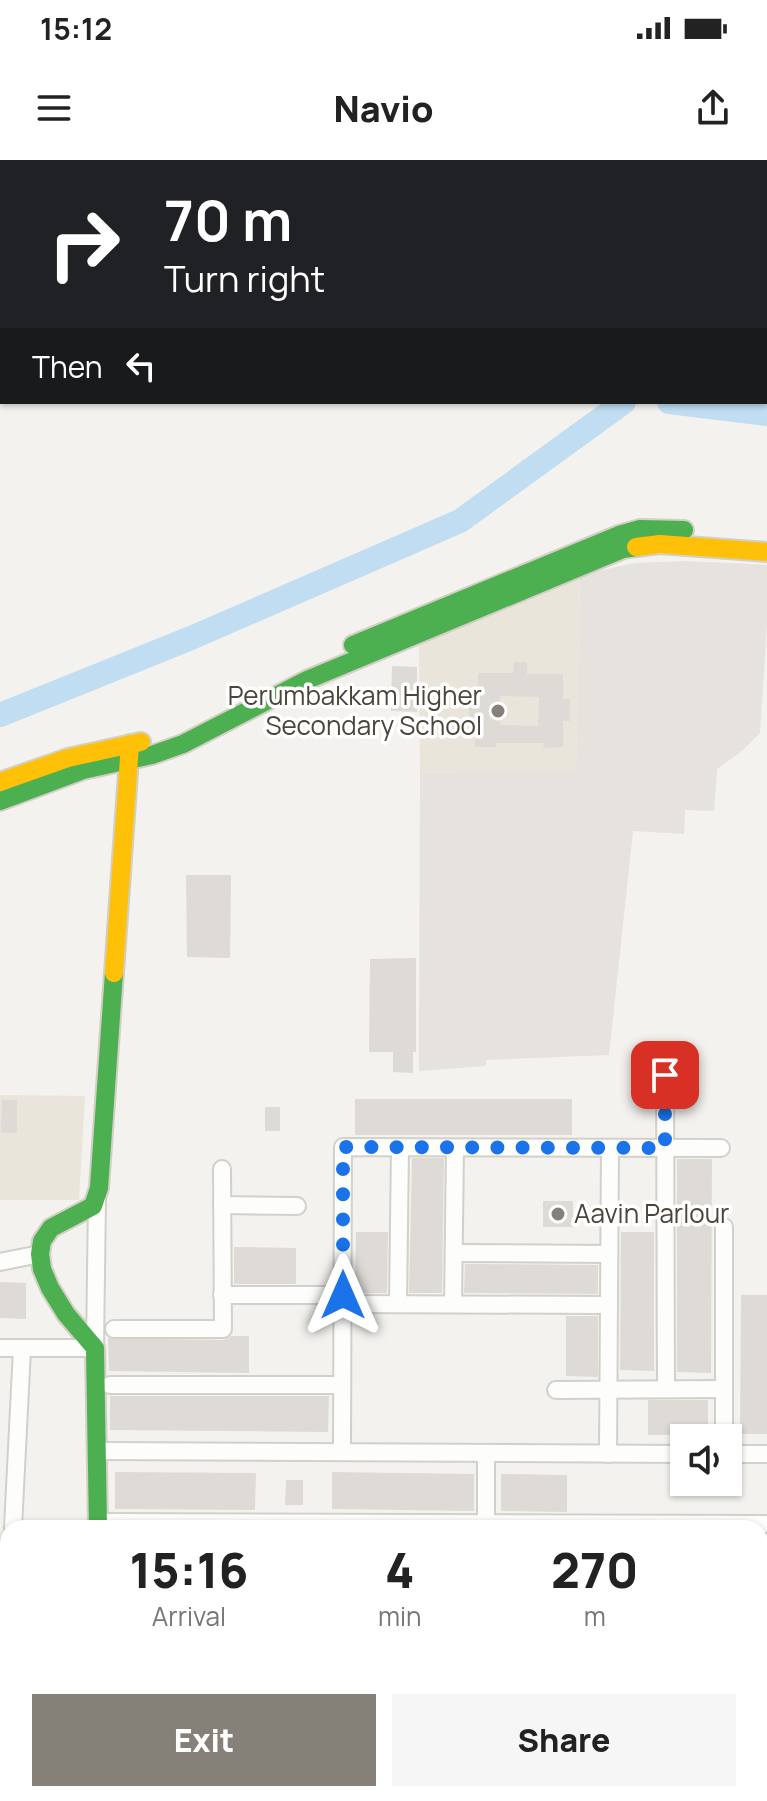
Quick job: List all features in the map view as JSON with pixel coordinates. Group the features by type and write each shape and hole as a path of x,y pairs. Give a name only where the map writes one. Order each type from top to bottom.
{"street":[{"path":"0,801 181,732 307,665 619,535 659,528 767,536"},
{"path":"0,782 68,758 183,744 307,680 623,549 660,544 767,552"},
{"path":"98,1520 95,1348 97,1199 130,752"},
{"path":"665,1075 666,1389"},
{"path":"342,1452 343,1147 721,1148"},
{"path":"398,1304 400,1147"},
{"path":"453,1304 455,1148"},
{"path":"608,1454 610,1148"},
{"path":"114,1329 223,1329 222,1169"},
{"path":"95,1348 66,1314 50,1288 40,1254 42,1241 51,1228 93,1206 97,1199"},
{"path":"222,1205 297,1206"},
{"path":"724,1227 724,1424"},
{"path":"454,1253 609,1254"},
{"path":"0,1262 40,1254"},
{"path":"222,1295 398,1304 609,1305"},
{"path":"0,1348 95,1348"},
{"path":"13,1520 22,1349"},
{"path":"110,1385 342,1385"},
{"path":"556,1390 724,1389"},
{"path":"98,1451 670,1454"},
{"path":"486,1453 486,1520"},
{"path":"742,1454 767,1454"}],"shaded area":[{"path":"685,561 767,565 767,624 760,733 717,769 714,811 685,810 684,834 633,831 609,1055 486,1060 486,1066 419,1071 420,773 576,770 580,575 635,563"},
{"name":"Perumbakkam Higher Secondary School","path":"580,575 576,771 420,773 419,644"},
{"path":"0,1095 85,1096 79,1200 0,1200"}],"building":[{"path":"514,662 527,662 527,674 563,674 563,699 570,699 570,721 563,721 563,747 543,748 544,743 496,743 496,747 475,747 476,721 469,721 469,699 478,699 478,673 513,673","holes":["500,696 539,697 538,726 500,725"]},
{"path":"392,666 417,667 417,712 391,711"},
{"path":"336,690 349,691 349,706 335,706"},
{"path":"186,875 231,875 230,958 187,957"},
{"path":"416,958 416,1052 413,1052 413,1073 393,1072 393,1052 369,1052 370,959"},
{"path":"355,1099 572,1099 572,1135 355,1135"},
{"path":"2,1100 17,1100 17,1133 1,1133"},
{"path":"265,1107 280,1107 280,1131 265,1131"},
{"path":"412,1158 444,1158 442,1293 409,1293"},
{"path":"677,1159 712,1159 711,1373 677,1372"},
{"name":"Aavin Parlour","path":"543,1201 573,1201 573,1227 543,1227"},
{"path":"356,1232 388,1232 387,1293 355,1293"},
{"path":"621,1232 654,1232 654,1371 620,1370"},
{"path":"234,1247 296,1248 296,1284 234,1284"},
{"path":"465,1264 598,1265 598,1294 464,1293"},
{"path":"0,1282 26,1283 26,1319 0,1318"},
{"path":"741,1295 767,1295 767,1434 742,1434"},
{"path":"566,1316 598,1316 598,1377 566,1376"},
{"path":"231,1336 249,1336 249,1373 109,1371 108,1338 223,1340"},
{"path":"110,1396 329,1396 328,1432 110,1430"},
{"path":"648,1400 708,1400 708,1424 670,1424 670,1435 648,1435"},
{"path":"115,1472 256,1473 255,1510 115,1509"},
{"path":"332,1472 474,1474 474,1511 332,1509"},
{"path":"501,1474 567,1475 567,1512 501,1511"},
{"path":"286,1480 303,1480 303,1505 285,1505"}],"waterway":[{"path":"0,715 191,638 460,521 621,404"},
{"path":"685,404 767,414"}],"traffic: fast":[{"path":"353,645 619,535 640,529 684,530"},
{"path":"0,801 83,770 152,755 183,744 307,680 623,549 636,547"},
{"path":"98,1520 95,1348 66,1314 50,1288 40,1254 42,1241 51,1228 93,1206 99,1188 114,973"}],"traffic: slow":[{"path":"636,547 660,544 767,552"},
{"path":"0,782 68,758 141,742"},
{"path":"114,973 130,744"}],"place":[{"name":"Perumbakkam Higher Secondary School","path":"498,711"},
{"name":"Aavin Parlour","path":"558,1214"}],"route":[{"path":"343,1295 343,1147 665,1148 665,1075"}]}
